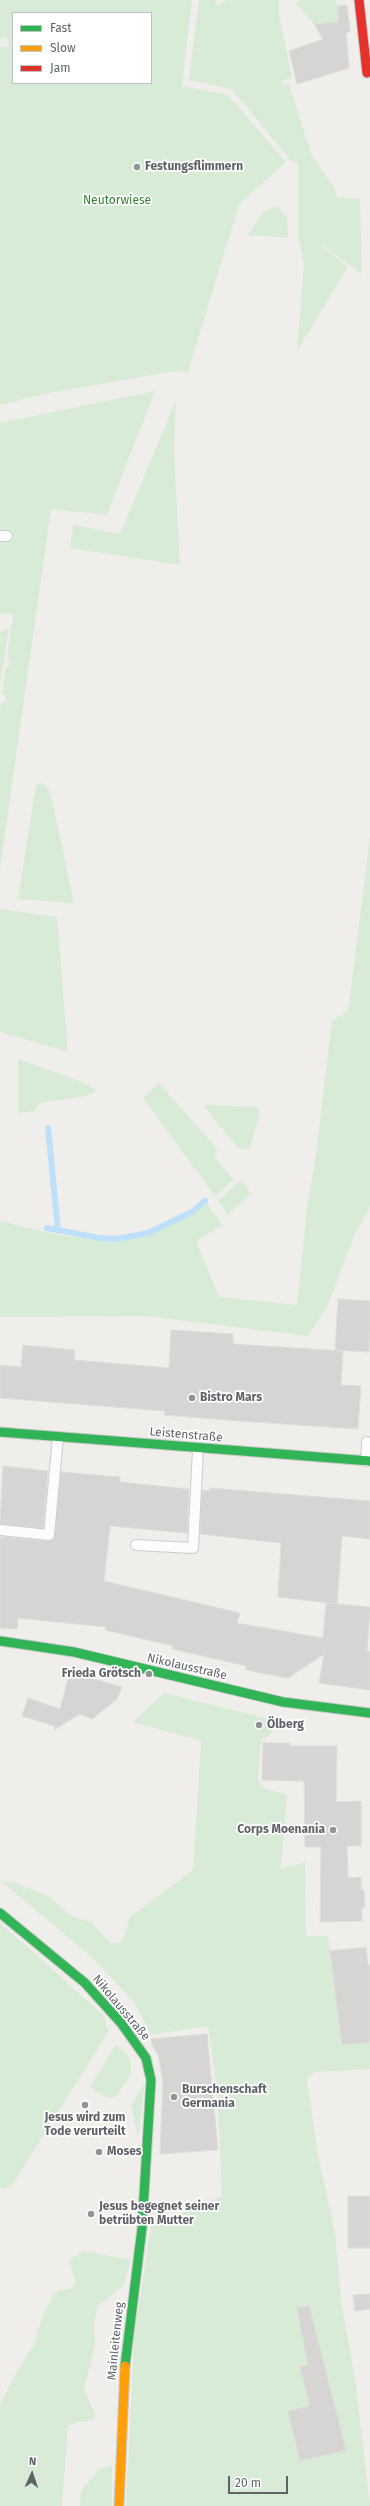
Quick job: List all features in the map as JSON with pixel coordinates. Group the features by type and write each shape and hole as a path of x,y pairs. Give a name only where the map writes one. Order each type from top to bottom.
{"street":[{"path":"359,0 367,73"},
{"name":"Leistenstraße","path":"0,1432 198,1449 368,1461"},
{"name":"Nikolausstraße","path":"0,1641 74,1652 283,1702 370,1713"},
{"name":"Nikolausstraße","path":"0,1913 85,1983 121,2022 146,2058 151,2080 144,2180"},
{"name":"Mainleitenweg","path":"119,2506 119,2467 127,2337 142,2228 144,2180"}],"lane":[{"path":"0,1530 49,1535 58,1437"},
{"path":"367,1442 368,1461"},
{"path":"136,1544 193,1548 198,1449"}],"green space":[{"name":"Neutorwiese","path":"0,0 192,0 182,86 228,95 286,162 239,204 188,372 175,371 44,394 0,405 0,47 9,46 7,37 0,39"},
{"path":"199,0 215,0 217,6 227,0 279,0 279,15 292,78 281,81 284,85 289,84 312,156 334,187 337,198 360,198 362,274 313,238 348,267 297,351 304,265 298,235 298,163 292,162 232,89 189,80"},
{"path":"304,0 335,0 338,6 338,22 314,24 295,2"},
{"path":"277,206 287,217 288,238 248,235 263,212"},
{"path":"155,391 107,515 51,509 0,869 0,712 1,702 5,702 6,695 2,694 6,667 9,667 10,659 7,658 13,614 0,613 0,423"},
{"path":"176,400 174,449 180,565 70,548 73,525 120,534"},
{"path":"9,628 2,671 0,686 0,632"},
{"path":"41,783 47,787 51,795 74,903 18,899 36,785"},
{"path":"370,837 370,1207 354,1236 328,1304 308,1336 147,1316 0,1317 0,1221 58,1235 117,1241 149,1235 193,1214 207,1204 223,1225 196,1241 219,1297 297,1305 308,1200 315,1163 332,1020 348,1012"},
{"path":"0,909 57,917 68,1052 0,1032"},
{"path":"18,1059 77,1080 97,1090 86,1096 40,1103 35,1111 18,1113"},
{"path":"159,1083 218,1150 214,1155 233,1180 215,1196 143,1098"},
{"path":"203,1105 259,1107 259,1117 249,1150 238,1148"},
{"path":"241,1180 251,1193 228,1215 218,1201"},
{"path":"164,1693 277,1721 270,1735 261,1740 258,1781 265,1788 287,1795 281,1869 305,1862 306,1936 328,1936 342,2045 370,2042 370,2069 314,2072 307,2079 318,2155 335,2234 341,2301 355,2378 370,2506 126,2506 134,2337 152,2220 170,2218 222,2196 217,2089 208,2026 151,2035 134,2002 94,1959 0,1880 19,1884 50,1897 68,1914 92,1923 111,1944 122,1941 130,1917 193,1870 201,1741 133,1722"},
{"path":"0,1924 28,1947 105,2017 106,2025 109,2031 12,2185 5,2189 0,2188"},
{"path":"116,2045 128,2055 131,2065 131,2074 116,2097 107,2098 90,2087"},
{"path":"145,2082 138,2138 131,2105"},
{"path":"84,2251 131,2260 123,2286 98,2306 94,2323 95,2344 84,2389 95,2412 95,2419 85,2422 77,2422 68,2426 62,2506 0,2506 0,2405 15,2374 34,2345 43,2315 54,2294 60,2290 71,2289 76,2284 69,2260"},
{"path":"112,2466 112,2506 80,2506 81,2491 100,2468"}],"building":[{"path":"347,5 350,32 346,33 349,68 297,84 289,51 323,39 314,24 338,22 338,6"},
{"path":"338,1299 370,1301 369,1352 335,1350"},
{"path":"171,1330 233,1334 233,1344 343,1351 341,1385 361,1386 358,1429 164,1415 165,1411 0,1398 0,1365 21,1367 23,1345 75,1350 74,1360 169,1368"},
{"path":"3,1466 48,1471 43,1528 0,1524"},
{"path":"61,1472 120,1477 120,1482 189,1489 187,1533 110,1526 104,1581 240,1613 237,1623 323,1638 326,1603 370,1607 367,1651 370,1652 370,1690 319,1683 324,1654 288,1678 246,1670 246,1666 172,1649 173,1646 105,1630 106,1627 18,1618 17,1629 0,1628 0,1537 48,1541 54,1539"},
{"path":"210,1488 370,1501 370,1539 342,1536 337,1604 278,1597 281,1543 200,1534 202,1490 210,1491"},
{"path":"70,1672 122,1687 117,1699 92,1719 80,1714 54,1730 55,1726 22,1716 28,1698 60,1709"},
{"path":"263,1743 290,1743 290,1746 337,1746 336,1802 361,1801 361,1846 347,1846 348,1878 361,1877 361,1890 364,1890 365,1907 362,1907 362,1921 320,1922 321,1847 305,1847 304,1781 262,1780"},
{"path":"366,1947 368,1965 370,1965 370,2042 342,2045 330,1951"},
{"path":"207,2034 218,2150 160,2154 163,2081 158,2055 152,2045 151,2039"},
{"path":"348,2196 370,2196 370,2248 348,2248"},
{"path":"370,2294 370,2309 355,2311 353,2295"},
{"path":"309,2306 346,2450 300,2461 288,2411 310,2406 300,2367 308,2365 297,2308"}],"waterway":[{"path":"48,1128 58,1230"},
{"path":"47,1228 99,1238 115,1239 148,1233 192,1212 205,1201"}],"traffic: fast":[{"path":"0,1432 370,1461"},
{"path":"0,1641 74,1652 283,1702 370,1713"},
{"path":"0,1913 85,1983 121,2023 146,2058 151,2080 142,2228 125,2366"}],"traffic: slow":[{"path":"119,2506 125,2366"}],"traffic: jam":[{"path":"359,0 367,73"}],"place":[{"name":"Festungsflimmern","path":"137,167"},
{"name":"Bistro Mars","path":"192,1398"},
{"name":"Frieda Grötsch","path":"149,1674"},
{"name":"Ölberg","path":"259,1725"},
{"name":"Corps Moenania","path":"333,1830"},
{"name":"Burschenschaft Germania","path":"174,2097"},
{"name":"Jesus wird zum Tode verurteilt","path":"85,2105"},
{"name":"Moses","path":"99,2152"},
{"name":"Jesus begegnet seiner betrübten Mutter","path":"91,2214"}]}
